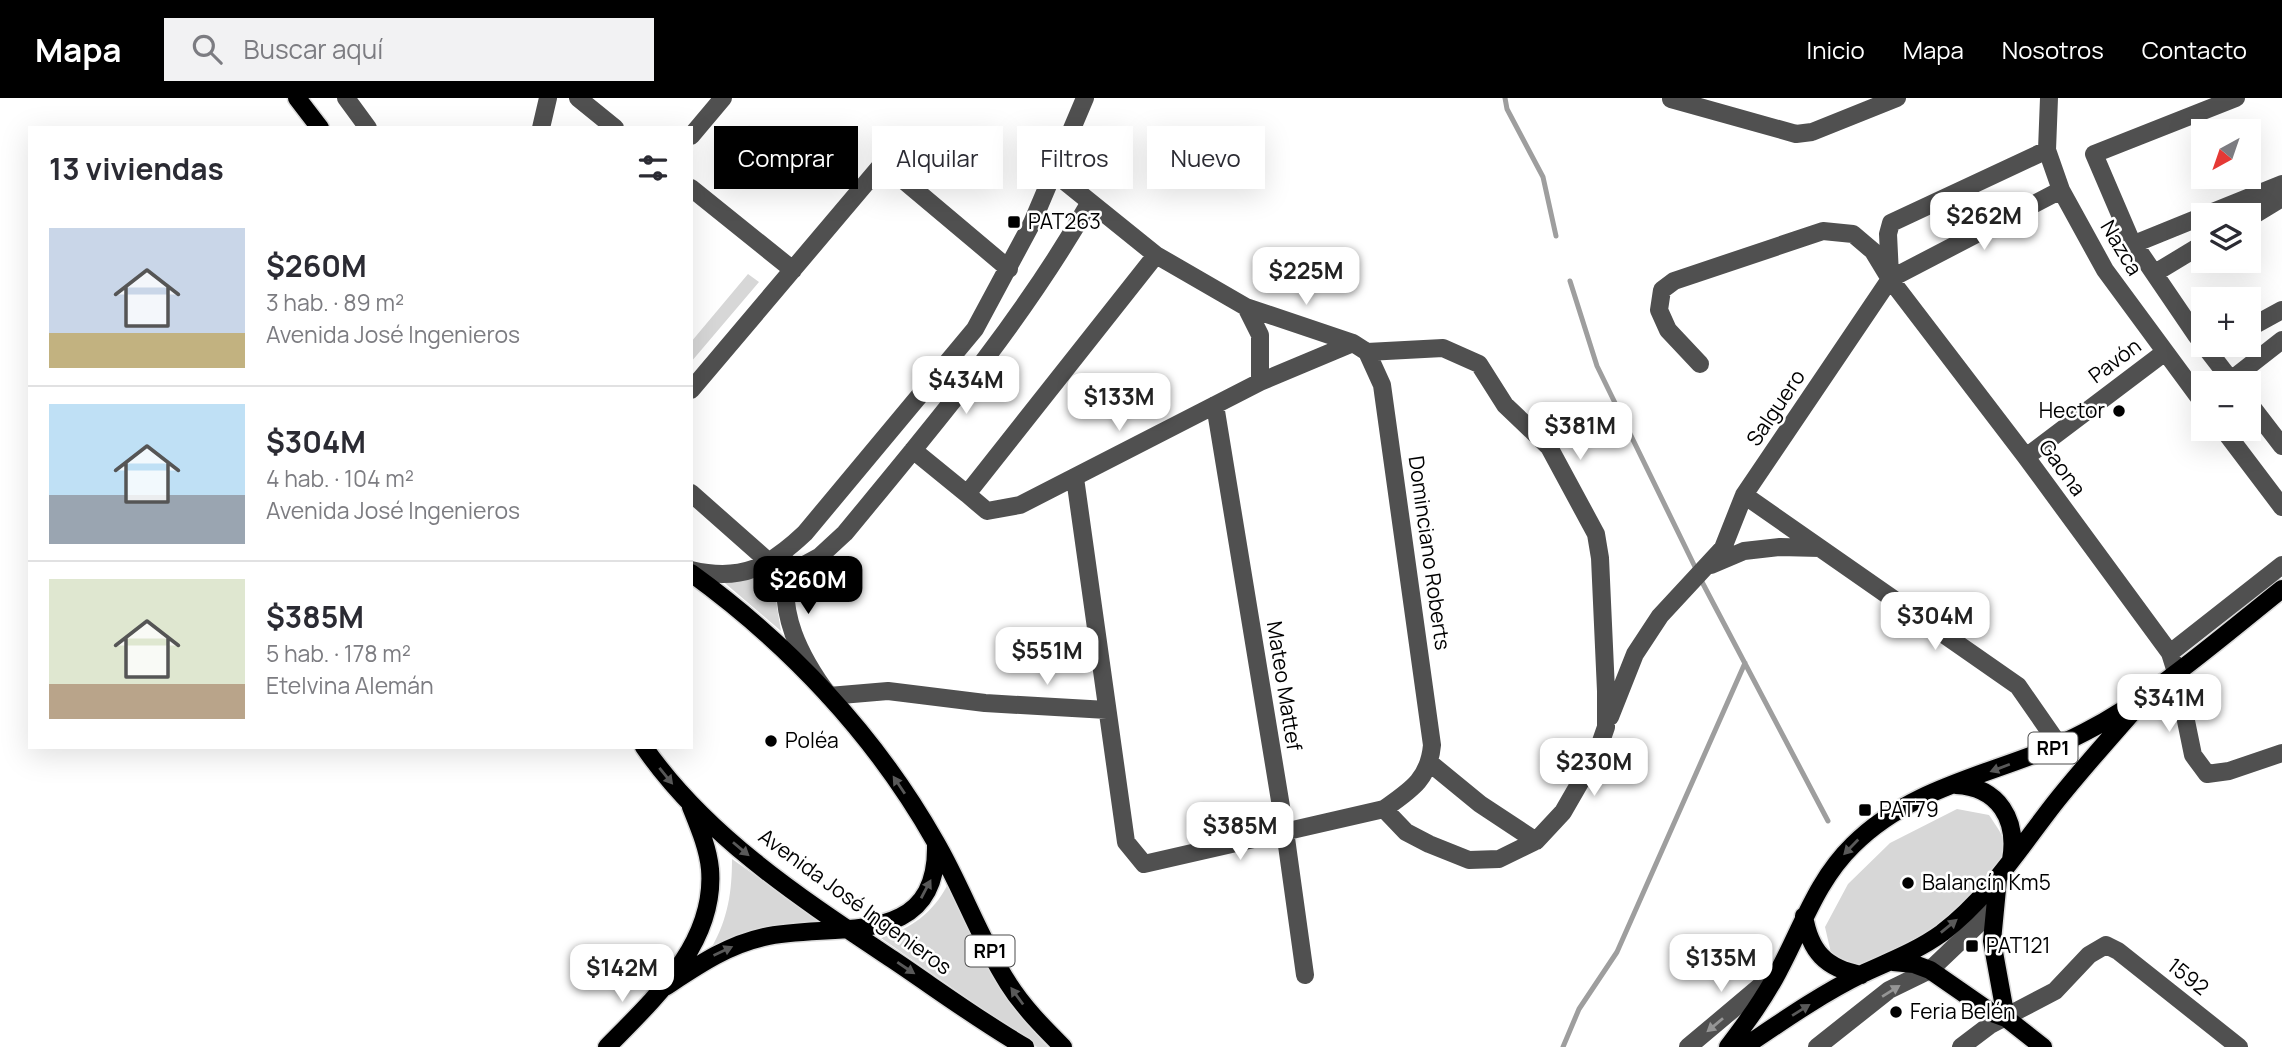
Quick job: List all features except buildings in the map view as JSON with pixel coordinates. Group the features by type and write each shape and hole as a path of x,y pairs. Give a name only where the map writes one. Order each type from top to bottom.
{"main road":[{"path":"297,98 318,126"},
{"name":"RP1","path":"693,573 760,628 829,696 897,781 936,842 1006,980 1033,1016 1063,1047"},
{"name":"RP1","path":"1728,1047 1759,1005 1804,916 1833,867 1872,826 1905,805 1949,785 1989,773 2087,732 2148,693 2282,589"},
{"name":"RP1","path":"1744,1047 1861,975 1893,962 1942,933 1972,908 1998,880 2056,802 2148,693"},
{"name":"Avenida José Ingenieros","path":"646,749 690,804 767,871 849,930 1025,1047"},
{"path":"1949,785 1969,786 1987,793 2002,807 2011,824 2014,843 2011,862"},
{"path":"607,1047 665,987 695,940 708,904 710,868 690,804"},
{"path":"665,987 716,954 762,937 784,933 849,930 890,923 906,915 929,887 934,871 936,842"},
{"path":"1998,880 1992,941 2006,1017"},
{"path":"1804,916 1807,934 1815,950 1828,963 1844,972 1861,975"},
{"path":"1893,962 1914,964 1930,970 1992,1013 2006,1017 2043,1047"}],"street":[{"path":"346,98 367,126"},
{"path":"541,126 548,98"},
{"path":"578,98 613,126"},
{"path":"693,134 723,98"},
{"path":"1073,126 1085,98"},
{"path":"1671,99 1796,134 1812,132 1897,98"},
{"name":"Nazca","path":"2049,98 2047,150 2061,190 2105,270 2191,387"},
{"path":"2191,320 2134,244 2094,154 2236,98"},
{"path":"1890,279 1888,234 1891,223 2047,150"},
{"path":"693,388 883,163 1009,269"},
{"path":"2236,203 2282,184"},
{"path":"1045,189 1009,269 975,329 793,550 786,575 785,602 794,638 812,672 829,696 888,691 985,703 1107,710"},
{"path":"1074,189 1156,255 1246,307 1360,348"},
{"path":"693,190 793,270"},
{"name":"Salguero","path":"1536,841 1563,812 1580,785 1597,752 1635,654 1660,616 1723,548 1744,495 1890,279 2061,190"},
{"path":"2261,211 2282,198"},
{"path":"786,575 819,557 845,533 980,368 1029,300 1090,202"},
{"path":"2134,244 2191,221"},
{"name":"Gaona","path":"1700,364 1668,330 1659,310 1661,290 1674,281 1822,231 1853,234 1874,251 1890,279 2026,457 2170,653 2193,755 2207,774 2228,771 2282,753"},
{"path":"2155,273 2191,251"},
{"path":"967,494 1156,255"},
{"path":"1246,307 1260,335 1260,383"},
{"path":"2261,321 2282,310"},
{"path":"2245,371 2282,340"},
{"path":"913,450 987,510 1020,505 1260,383 1360,348 1443,348 1479,364 1505,405 1549,447 1596,534 1600,558 1606,727"},
{"name":"Dominciano Roberts","path":"1360,348 1382,385 1433,745 1430,763"},
{"name":"Pavón","path":"2026,457 2165,352"},
{"name":"Mateo Mattef","path":"1215,405 1285,831 1305,975"},
{"path":"2261,419 2282,446"},
{"path":"2232,441 2282,507"},
{"path":"1075,478 1126,842 1144,864 1384,808 1416,786 1430,763 1480,804 1536,841"},
{"path":"693,495 769,562"},
{"path":"1744,495 2018,686 2059,745"},
{"path":"693,571 733,573 751,570 783,553 805,533"},
{"path":"1707,567 1744,551 1780,547 1820,548"},
{"path":"2170,653 2282,565"},
{"path":"1384,808 1406,832 1469,860 1499,859 1536,841"},
{"path":"1816,1047 1889,990 1930,970 1993,910"},
{"name":"1592","path":"2006,1017 2055,991 2089,955 2106,945 2118,951 2239,1047"},
{"path":"1688,1047 1779,970"},
{"path":"1961,1047 1990,1025 2006,1017"}],"shaded area":[{"path":"748,274 759,282 693,360 693,340"},
{"path":"778,569 774,589 781,631 719,578 757,578"},
{"path":"1957,809 1989,815 2003,840 2005,849 2002,860 1980,888 1933,930 1895,954 1852,967 1831,953 1825,927 1848,884 1890,843"},
{"path":"732,859 824,924 766,929 712,947 728,904"},
{"path":"948,884 1003,990 1048,1047 1037,1047 881,938 920,918 936,903"}],"waterway":[{"path":"1505,98 1507,109 1543,177 1556,236"},
{"path":"1570,281 1597,366 1697,571"},
{"path":"1701,580 1828,821"},
{"path":"1563,1047 1579,1009 1617,952 1745,663"}],"place":[{"name":"PAT263","path":"1014,222"},
{"name":"Hector","path":"2119,411"},
{"name":"Poléa","path":"771,741"},
{"name":"PAT79","path":"1865,810"},
{"name":"Balancín Km5","path":"1908,883"},
{"name":"PAT121","path":"1972,946"},
{"name":"Feria Belén","path":"1896,1012"}]}
